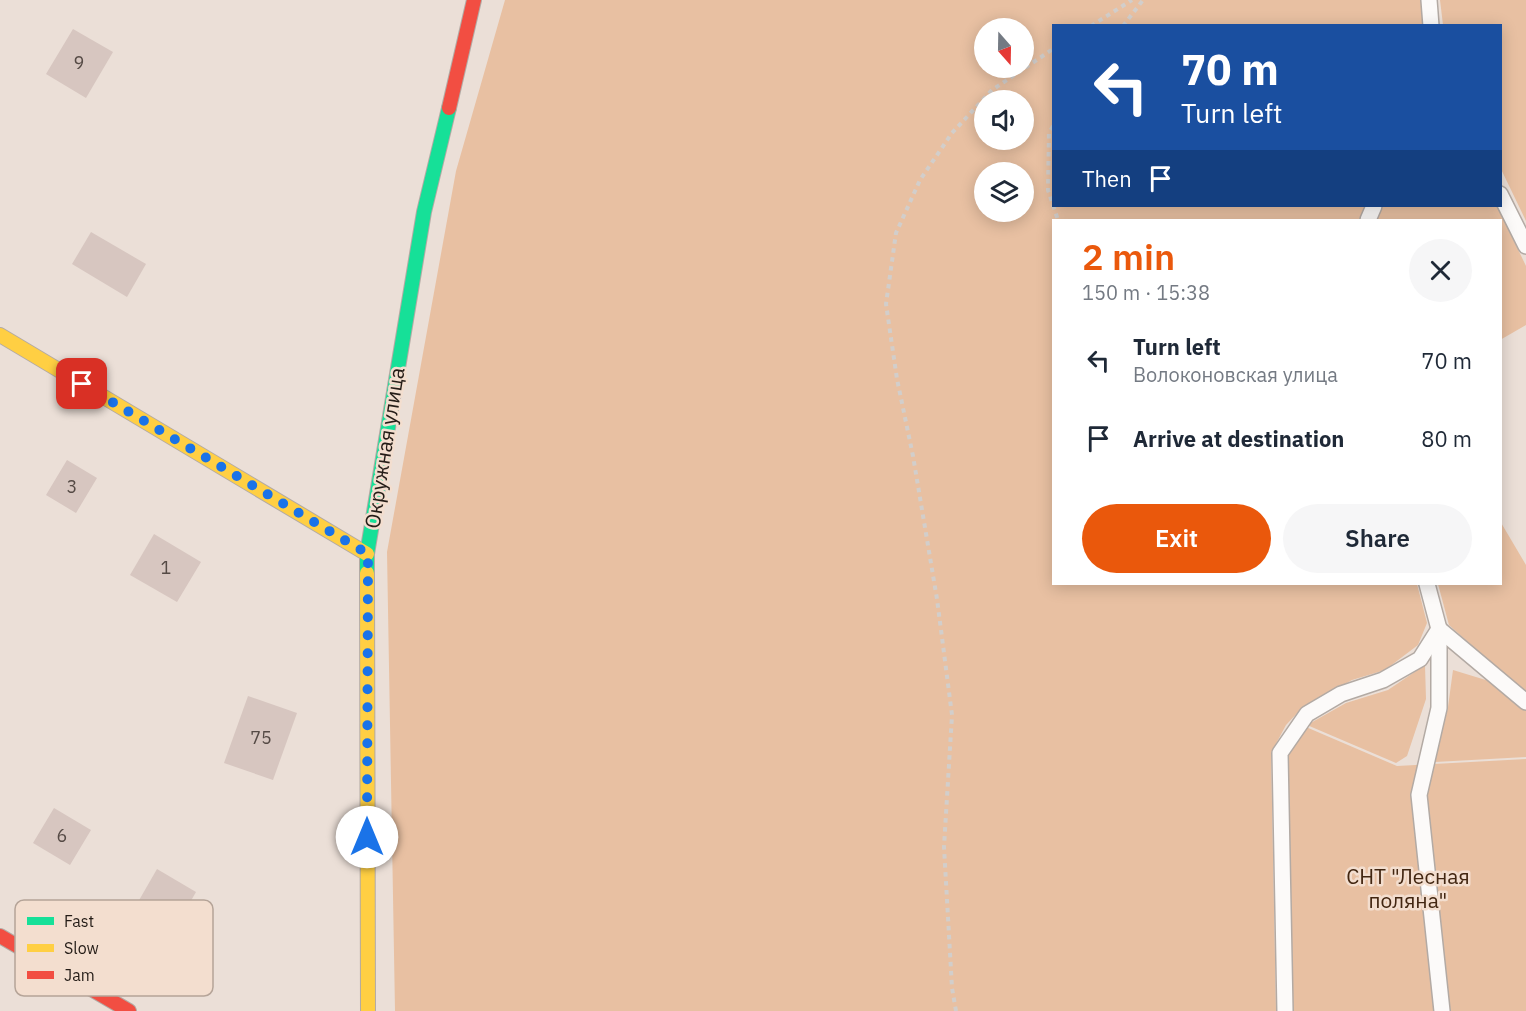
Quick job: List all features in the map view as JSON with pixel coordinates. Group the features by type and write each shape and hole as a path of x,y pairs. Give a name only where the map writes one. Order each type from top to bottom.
{"street":[{"name":"Окружная улица","path":"369,1011 367,1002 368,554 424,212 474,0"},
{"path":"0,335 368,554"},
{"path":"0,936 15,945"},
{"path":"103,996 129,1011"}],"lane":[{"path":"1429,0 1431,24"},
{"path":"1502,198 1526,246"},
{"path":"1427,585 1439,629 1439,708 1419,795 1442,1011"},
{"path":"1439,629 1526,702"},
{"path":"1285,1011 1280,753 1307,714 1341,694 1383,680 1420,659 1439,629"}],"path":[{"path":"1094,24 1132,0"},
{"path":"1125,24 1143,0"},
{"path":"956,1011 952,988 944,847 952,715 937,599 913,456 897,379 886,304 896,233 920,180 952,133 992,90 1052,50"},
{"path":"1052,128 1049,133 1048,190 1052,202"}],"green space":[{"path":"505,0 1421,0 1423,24 1052,24 1052,207 1366,207 1361,219 1052,219 1052,585 1417,585 1427,623 1418,645 1385,670 1352,680 1302,708 1286,725 1271,753 1276,1011 395,1011 387,552 456,171"},
{"path":"1440,0 1526,0 1526,221 1502,171 1502,24 1443,24"},
{"path":"1382,207 1497,207 1526,266 1526,325 1502,339 1502,219 1376,219"},
{"path":"1502,524 1526,565 1526,694 1449,625 1438,585 1502,585"},
{"path":"1425,665 1426,699 1407,756 1396,763 1307,725 1346,703 1388,690"},
{"path":"1453,670 1489,681 1526,710 1526,757 1435,762 1448,707"},
{"name":"СНТ \"Лесная поляна\"","path":"1306,727 1397,766 1526,759 1526,1011 1293,1011 1286,758"}],"building":[{"path":"73,29 113,52 86,98 46,74"},
{"path":"91,232 146,264 127,297 72,264"},
{"path":"67,460 97,478 76,513 46,495"},
{"path":"154,534 201,562 177,602 130,575"},
{"path":"248,696 297,713 273,780 224,763"},
{"path":"54,808 91,830 70,865 33,843"},
{"path":"157,869 196,892 191,900 139,900"}],"traffic: fast":[{"path":"367,573 367,554 424,212 449,108"}],"traffic: slow":[{"path":"0,335 367,554"},
{"path":"367,573 368,1011"}],"traffic: jam":[{"path":"449,108 474,0"},
{"path":"0,936 15,945"},
{"path":"103,996 129,1011"}],"route":[{"path":"82,384 368,554 367,837"}]}
